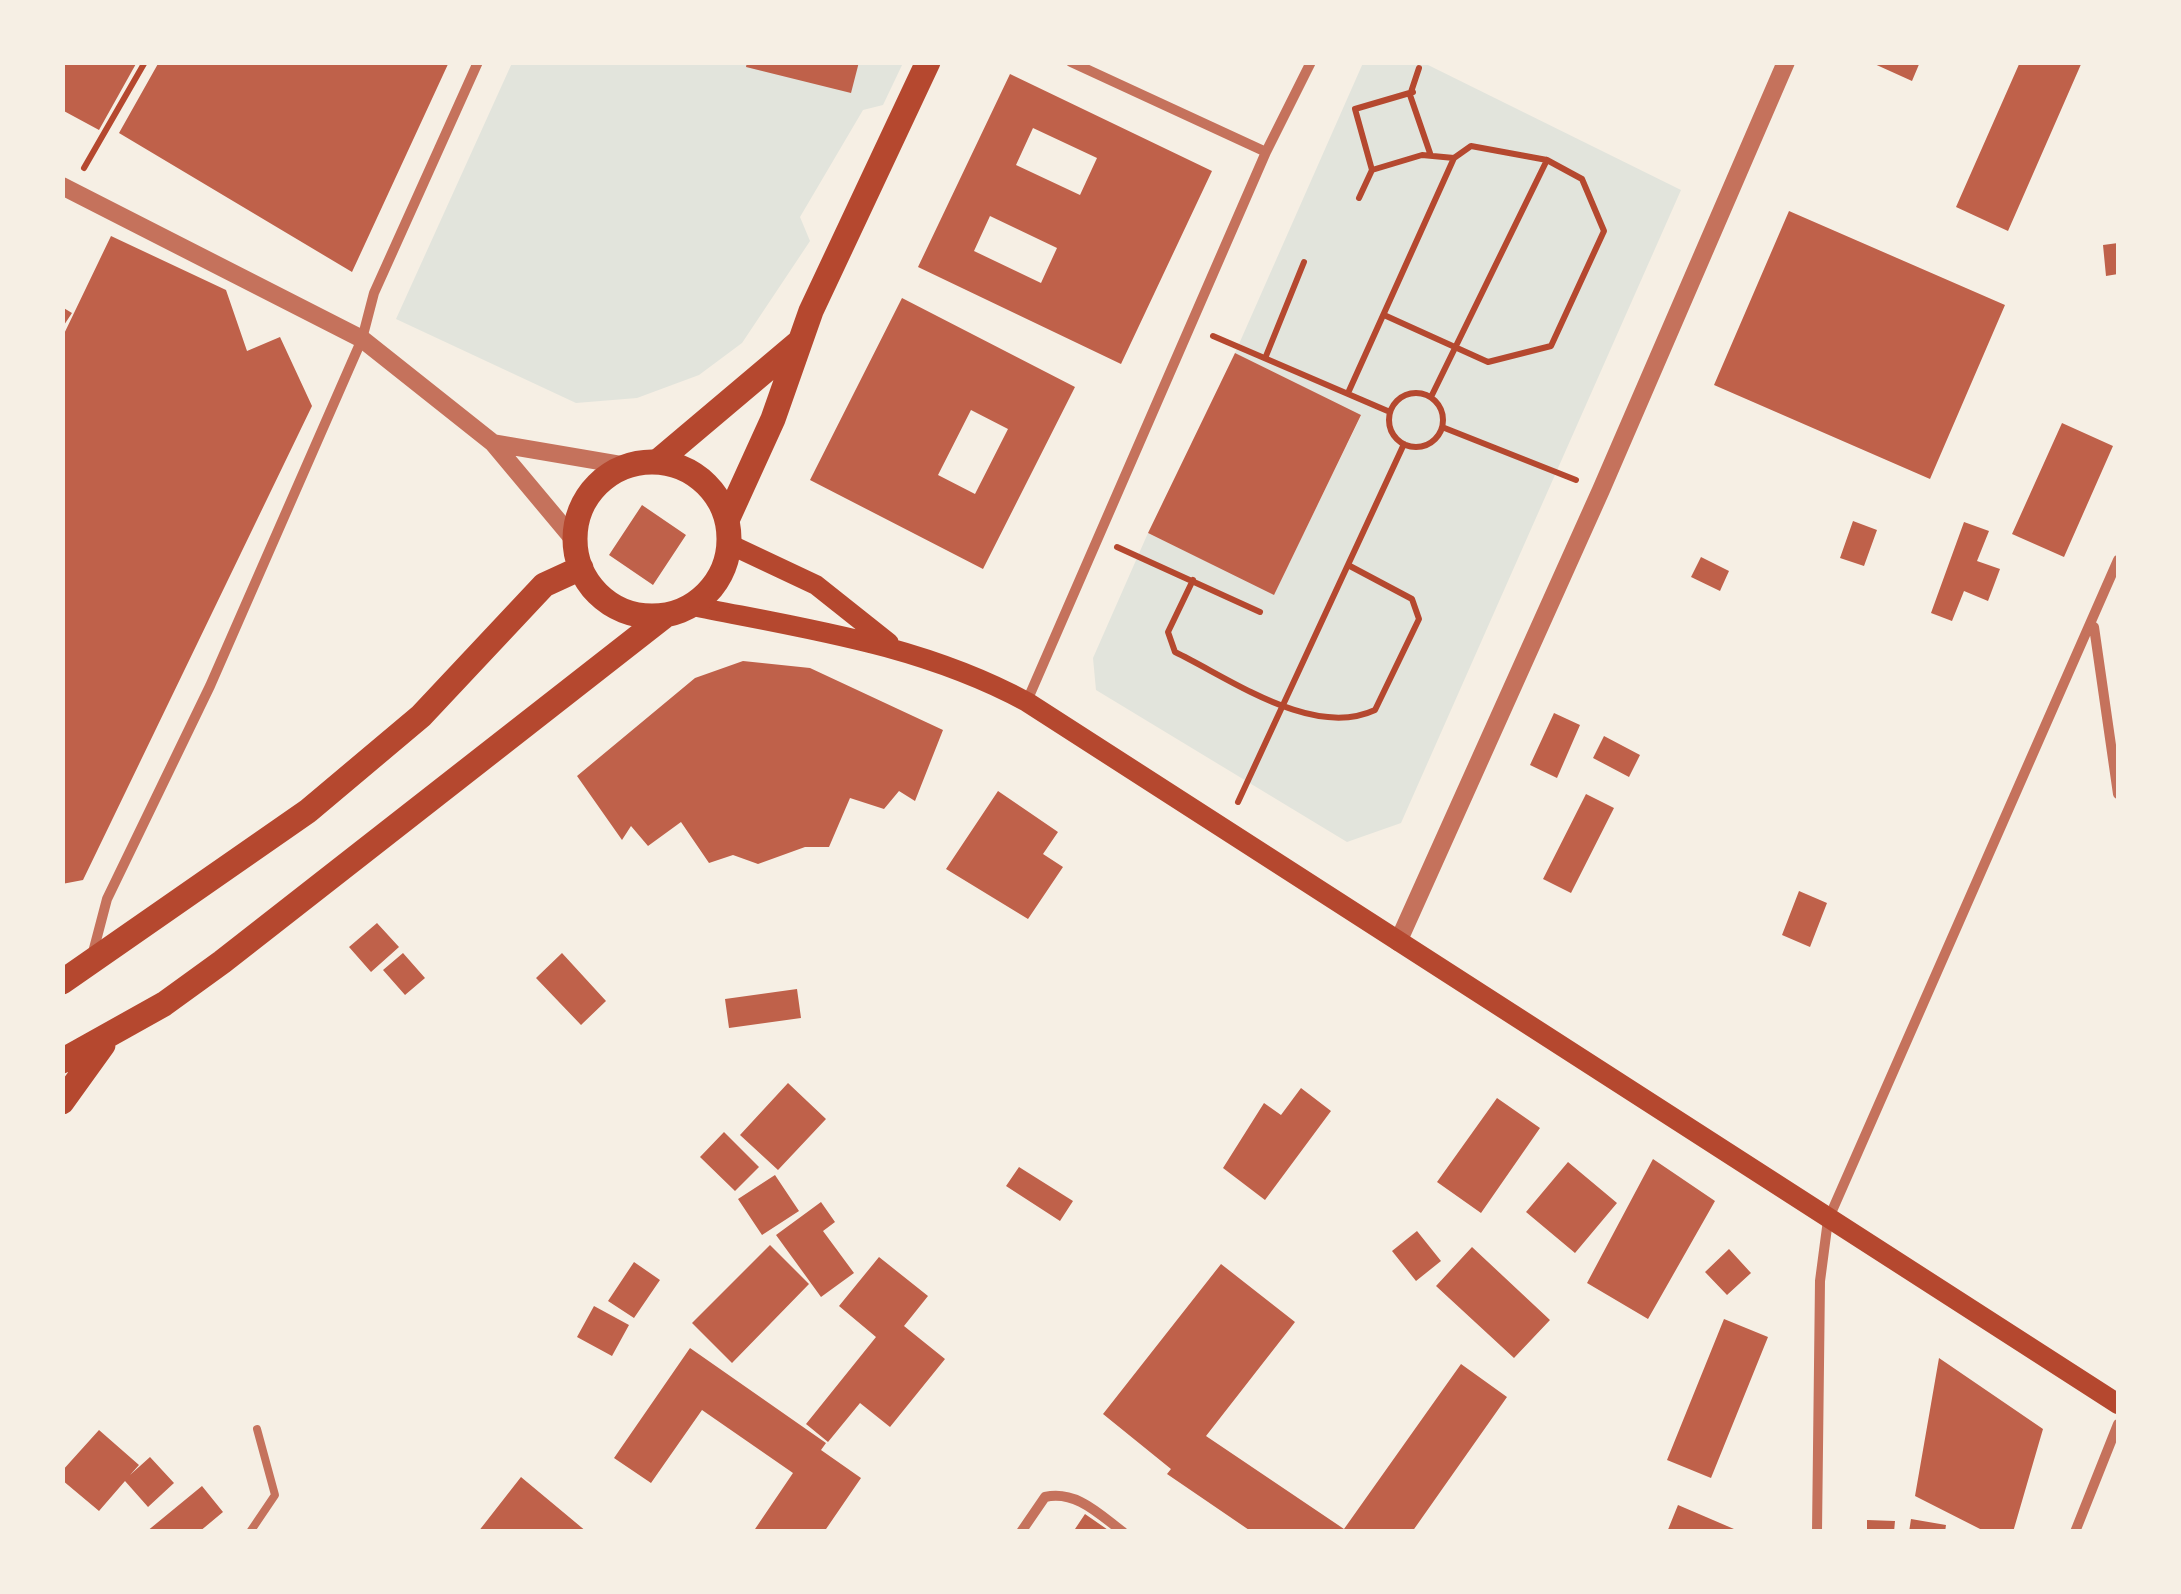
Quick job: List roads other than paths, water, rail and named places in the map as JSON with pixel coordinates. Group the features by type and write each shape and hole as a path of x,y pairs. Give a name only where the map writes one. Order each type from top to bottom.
{"main road":[{"path":"894,647 816,586 728,532 718,498 702,479 680,467 658,462 628,466 606,477 589,494 578,517 575,542 581,568 606,601 646,616 666,615 692,606 711,590 724,568 728,532 798,343 928,62"},
{"path":"658,462 798,343"},
{"path":"62,982 308,811 421,716 544,584 581,568"},
{"path":"692,606 894,647 982,678 1026,702 2118,1404"},
{"path":"62,1062 108,1038 222,962 666,615"},
{"path":"62,968 90,962"},
{"path":"62,1102 108,1038"}],"street":[{"path":"90,962 106,900 210,686 362,339 374,293 478,62"},
{"path":"1071,62 1266,152"},
{"path":"1026,702 1193,328 1266,152 1311,62"},
{"path":"1398,942 1601,490 1786,62"},
{"path":"67,188 362,339 493,443 575,542"},
{"path":"493,443 628,466"},
{"path":"1817,1532 1820,1281 1828,1220 2118,560"},
{"path":"2093,624 2118,794"},
{"path":"2075,1532 2118,1424"},
{"path":"1021,1532 1045,1497 1062,1493 1079,1500 1123,1532"}],"lane":[{"path":"250,1532 275,1495 257,1429"}]}
